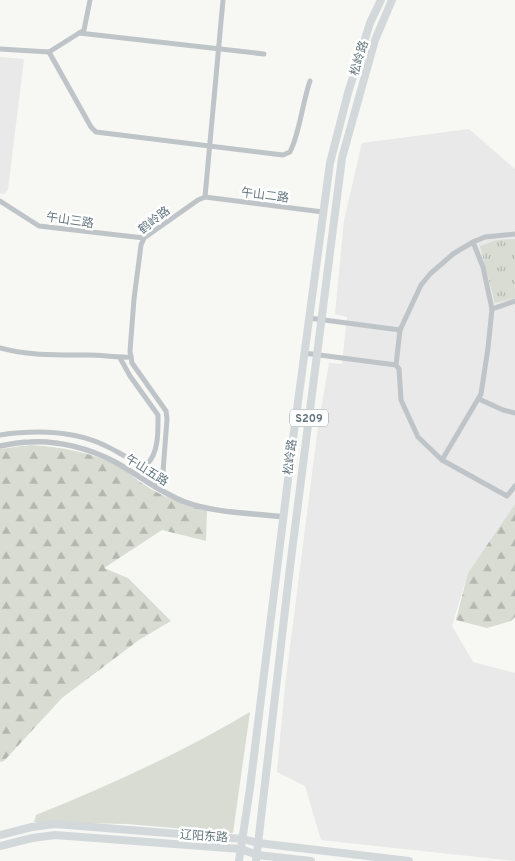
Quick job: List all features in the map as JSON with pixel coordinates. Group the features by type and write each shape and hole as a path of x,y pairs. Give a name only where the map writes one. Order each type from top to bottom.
{"main road":[{"name":"松岭路","path":"239,861 330,163 348,93 370,23 381,0"},
{"name":"松岭路","path":"257,858 290,567 342,158 375,40 392,0"},
{"name":"辽阳东路","path":"0,835 32,827 56,824 243,839 258,843 409,861"},
{"name":"辽阳东路","path":"0,846 32,838 55,835 241,849 257,858 311,861"}],"street":[{"path":"0,49 49,52 84,30 90,0"},
{"path":"205,197 223,0"},
{"path":"79,33 264,54"},
{"path":"49,52 91,127 96,132 283,155 290,152 295,142 303,103 310,81"},
{"name":"午山二路","path":"205,197 323,212"},
{"name":"鹤岭路","path":"131,357 134,299 141,245 144,238 205,197"},
{"name":"午山三路","path":"0,201 39,226 144,238"},
{"path":"515,234 485,237 473,242 453,254 430,274 421,285 400,330 396,365 401,400 418,437 442,460 507,496 515,486"},
{"path":"442,460 481,394 492,309 483,267 473,242"},
{"path":"492,309 515,301"},
{"path":"309,318 400,330"},
{"path":"0,348 16,352 50,355 131,357 132,363 166,411 163,472 156,487"},
{"path":"304,353 396,365"},
{"path":"0,435 41,432 75,436 102,444 139,464 147,464 155,453 158,414 130,376 120,358"},
{"path":"478,399 515,413"},
{"name":"午山五路","path":"0,446 31,442 55,443 76,448 99,454 115,462 180,500 206,507 283,516"}],"shaded area":[{"path":"0,57 24,59 8,189 4,194 0,193"},
{"path":"469,129 515,169 515,504 468,573 452,626 473,662 515,673 515,861 321,840 305,786 277,772 285,686 318,427 329,363 342,364 347,317 335,314 344,220 362,143"}],"green space":[{"path":"515,239 515,298 495,303 480,246 497,240"},
{"path":"31,445 75,451 107,460 121,467 158,493 207,511 206,541 162,530 104,568 128,578 171,621 139,640 62,698 4,761 0,762 0,449"},
{"path":"515,504 515,617 511,621 487,628 456,620 468,573"},
{"path":"250,712 233,833 127,824 34,822 36,815 146,767 199,741"}]}
